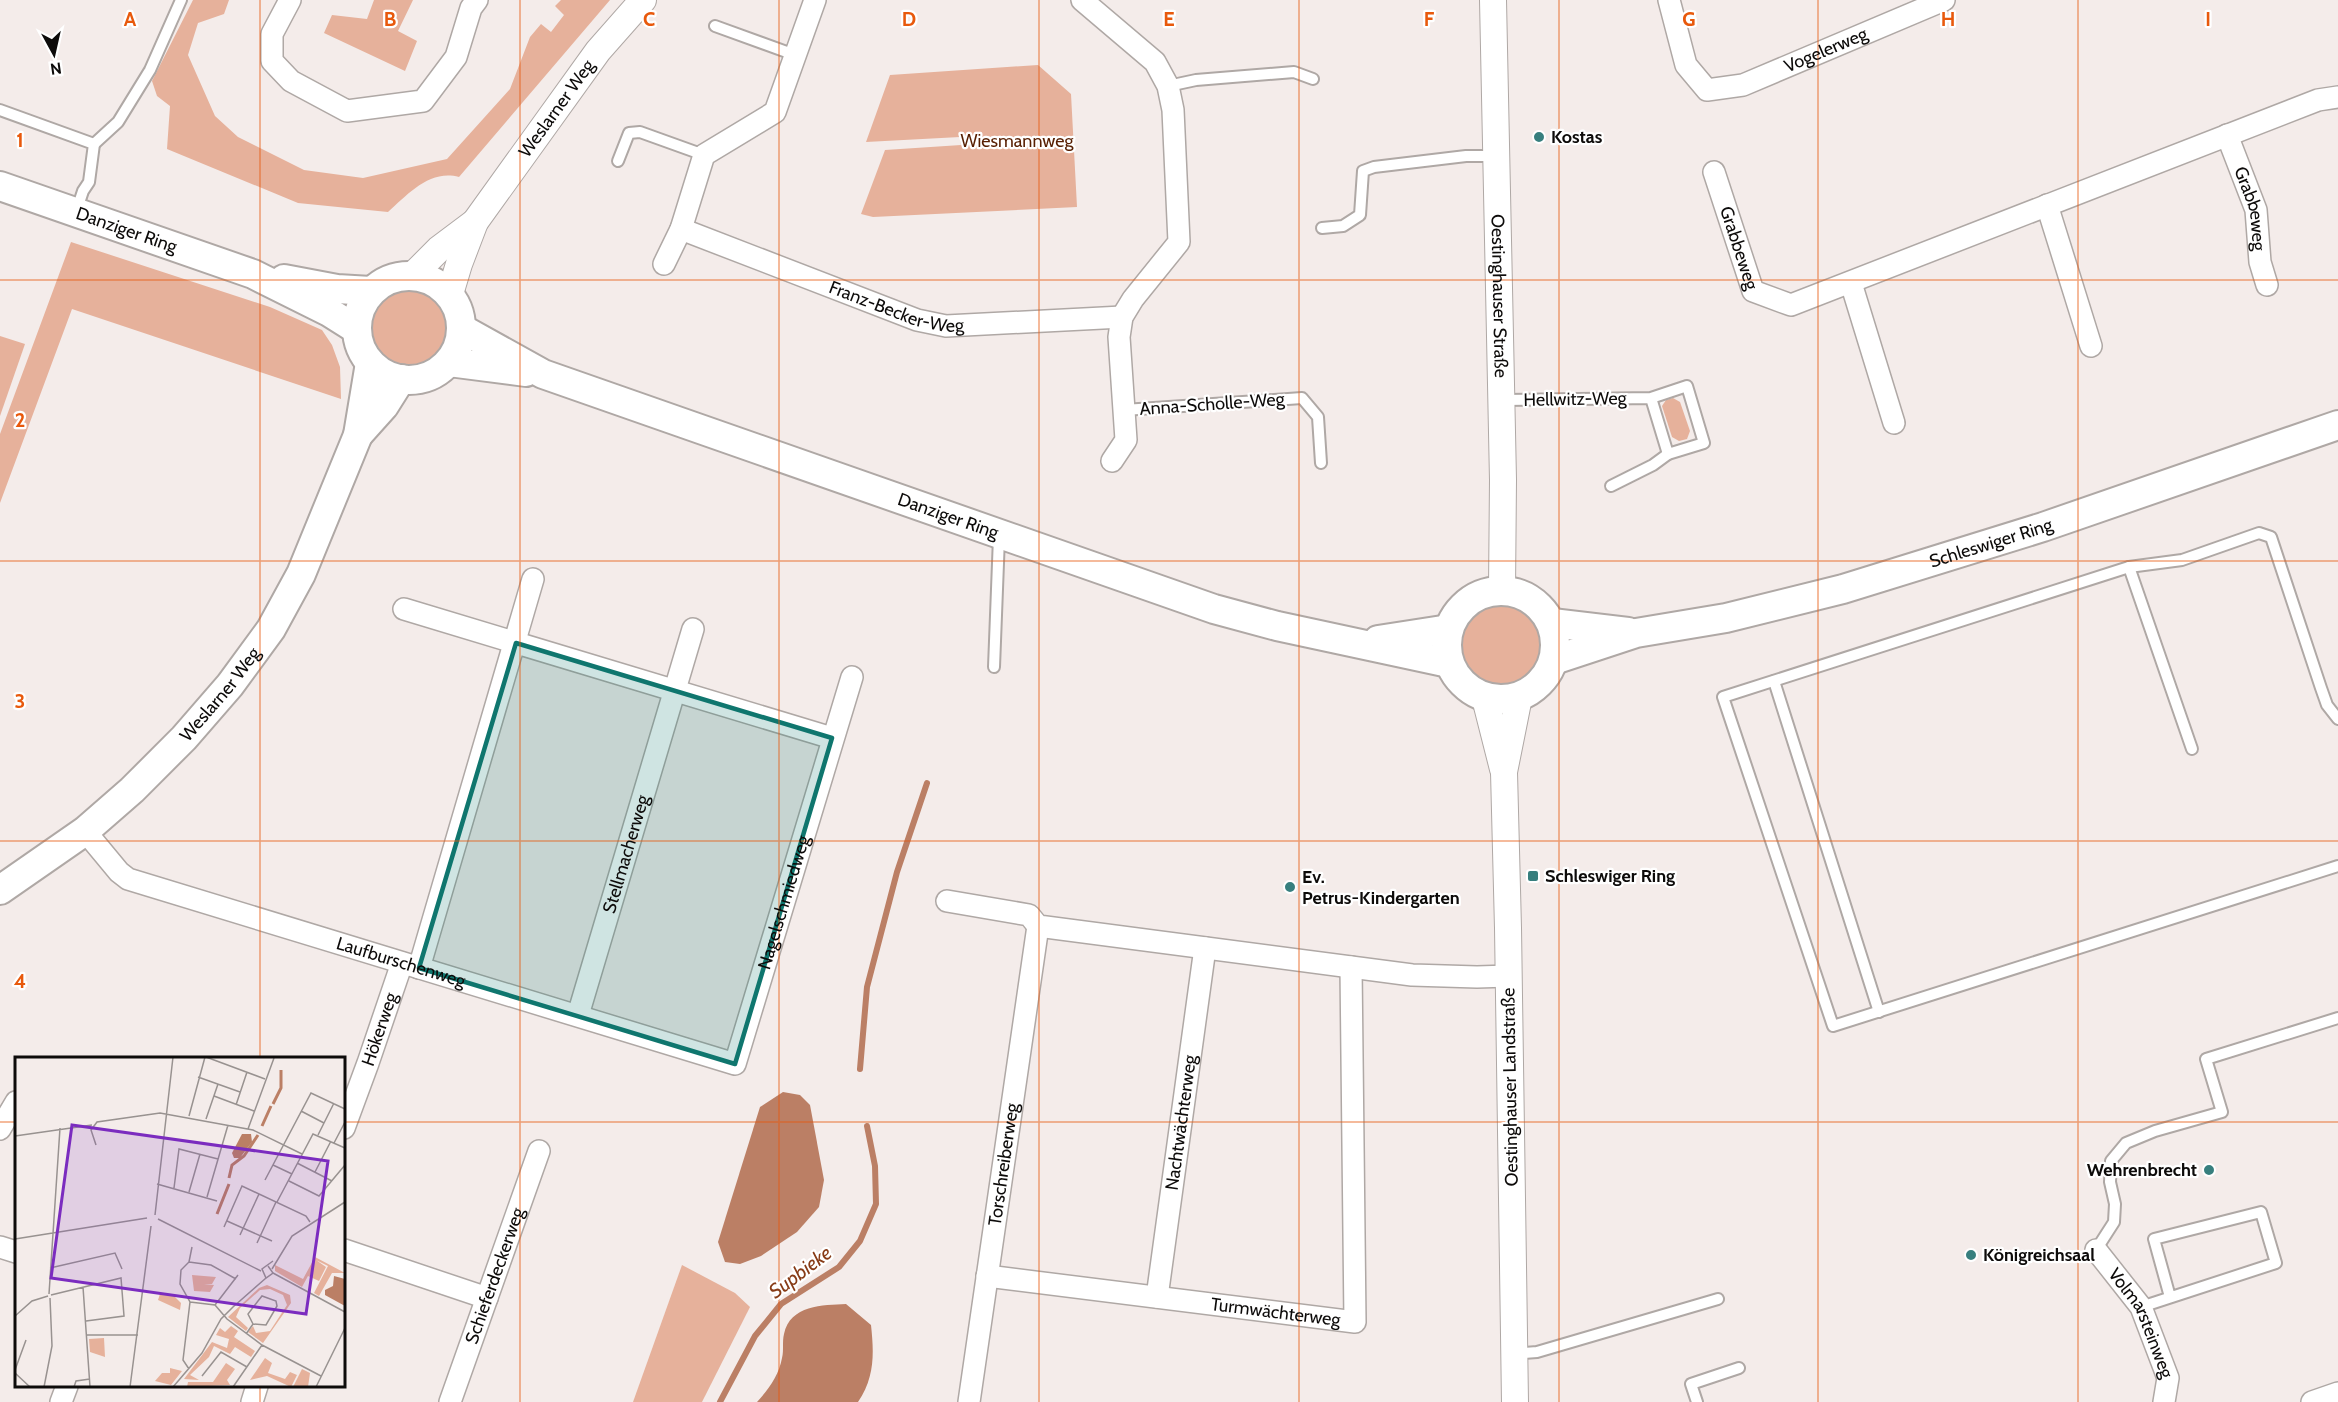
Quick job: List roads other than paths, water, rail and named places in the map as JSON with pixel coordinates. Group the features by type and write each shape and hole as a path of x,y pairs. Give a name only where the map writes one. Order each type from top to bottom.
{"main road":[{"name":"Danziger Ring","path":"0,186 253,274 329,312 356,329"},
{"name":"Danziger Ring","path":"253,274 337,289 371,291"},
{"path":"413,275 435,282 450,294 459,310 462,329 458,347 449,362 435,373 419,379 401,380 385,374 370,363 360,347 356,329 359,310 371,291 390,278 413,275"},
{"name":"Danziger Ring","path":"462,329 543,374 1214,609 1277,626 1449,663"},
{"name":"Danziger Ring","path":"449,362 543,374"},
{"name":"Weslarner Weg","path":"0,891 85,831 132,790 184,738 230,685 271,629 301,574 358,435 370,363"},
{"name":"Weslarner Weg","path":"358,435 384,406 401,380"},
{"name":"Schleswiger Ring","path":"1554,660 1636,633 1726,618 1843,589 2043,526 2338,425"},
{"path":"1502,590 1522,595 1540,606 1552,623 1556,643 1554,660 1547,676 1535,689 1519,697 1502,700 1485,698 1470,690 1458,679 1449,663 1446,647 1449,629 1456,614 1469,601 1485,593 1502,590"},
{"name":"Schleswiger Ring","path":"1552,623 1636,633"},
{"name":"Danziger Ring","path":"1358,642 1449,629"}],"street":[{"path":"290,0 272,34 272,61 291,81 347,111 423,101 456,57 471,8 477,0"},
{"name":"Weslarner Weg","path":"450,294 475,222 598,51 643,0"},
{"path":"664,264 681,229 704,155 775,112 815,0"},
{"path":"1082,0 1155,62 1168,86 1173,110 1179,242 1133,299 1122,317 1119,337 1126,440 1112,461"},
{"name":"Oestinghauser Straße","path":"1493,0 1503,480 1502,590"},
{"name":"Vogelerweg","path":"1669,0 1686,64 1707,90 1743,85 1944,0"},
{"name":"Grabbeweg","path":"1714,172 1753,291 1791,305 2318,100 2338,97"},
{"name":"Grabbeweg","path":"2227,135 2256,210 2260,262 2267,285"},
{"path":"2047,204 2091,346"},
{"name":"Weslarner Weg","path":"413,275 439,249 475,222"},
{"name":"Franz-Becker-Weg","path":"681,229 917,320 946,326 1122,317"},
{"path":"1851,283 1894,423"},
{"path":"410,965 516,643 533,579"},
{"path":"404,609 832,738"},
{"name":"Stellmacherweg","path":"578,1016 693,629"},
{"name":"Nagelschmiedweg","path":"735,1064 852,677"},
{"name":"Oestinghauser Landstraße","path":"1515,1402 1504,772 1519,697"},
{"name":"Oestinghauser Landstraße","path":"1485,698 1504,772"},
{"name":"Laufburschenweg","path":"85,831 119,872 128,879 735,1064"},
{"path":"947,902 1029,915 1038,926 1205,948 1412,975 1509,976"},
{"name":"Torschreiberweg","path":"969,1402 1038,926"},
{"name":"Nachtwächterweg","path":"1157,1297 1205,948"},
{"name":"Hökerweg","path":"345,1125 368,1063 410,965"},
{"name":"Turmwächterweg","path":"987,1276 1355,1322 1351,967"},
{"path":"0,1129 15,1104"},
{"name":"Schieferdeckerweg","path":"450,1402 539,1151"},
{"path":"0,1247 15,1252"},
{"path":"345,1250 487,1298"},
{"name":"Volmarsteinweg","path":"2096,1250 2141,1306 2168,1378 2164,1402"},
{"path":"61,1402 67,1387"},
{"path":"252,1402 257,1387"},
{"path":"2312,1402 2338,1393"}],"lane":[{"path":"76,213 88,182 94,144 118,122 150,70 181,0"},
{"path":"715,26 795,55"},
{"path":"1168,86 1196,80 1294,72 1313,79"},
{"path":"0,110 94,144"},
{"path":"618,161 629,133 640,132 704,155"},
{"path":"1322,228 1343,226 1360,215 1363,171 1374,167 1466,156 1495,156"},
{"name":"Hellwitz-Weg","path":"1500,400 1651,398 1687,386 1704,443 1668,454 1651,398"},
{"name":"Anna-Scholle-Weg","path":"1124,410 1302,398 1318,417 1321,463"},
{"path":"1611,486 1653,465 1668,454"},
{"path":"2338,719 2327,705 2271,537 2259,533 2182,560 2129,567 1723,697 1833,1026 2338,866"},
{"path":"993,667 1000,556 999,534"},
{"path":"2129,567 2192,749"},
{"path":"1774,681 1880,1012"},
{"path":"2096,1250 2114,1222 2115,1204 2110,1182 2111,1161 2126,1143 2156,1131 2222,1112 2206,1059 2338,1018"},
{"path":"2141,1306 2170,1297 2276,1263 2261,1212 2154,1239 2170,1297"},
{"path":"1513,1354 1537,1352 1718,1299"},
{"path":"1697,1402 1691,1384 1739,1368"}],"waterway":[{"name":"Supbieke","path":"860,1069 867,987 897,872 927,783"},
{"name":"Supbieke","path":"720,1402 755,1336 781,1304 839,1267 860,1241 876,1204 875,1166 867,1126"}],"place":[{"name":"Kostas","path":"1539,137"},
{"name":"Schleswiger Ring","path":"1533,876"},
{"name":"Ev. Petrus-Kindergarten","path":"1290,887"},
{"name":"Wehrenbrecht","path":"2209,1170"},
{"name":"Königreichsaal","path":"1971,1255"}],"park label":[{"name":"Wiesmannweg","path":"1017,141"}]}
